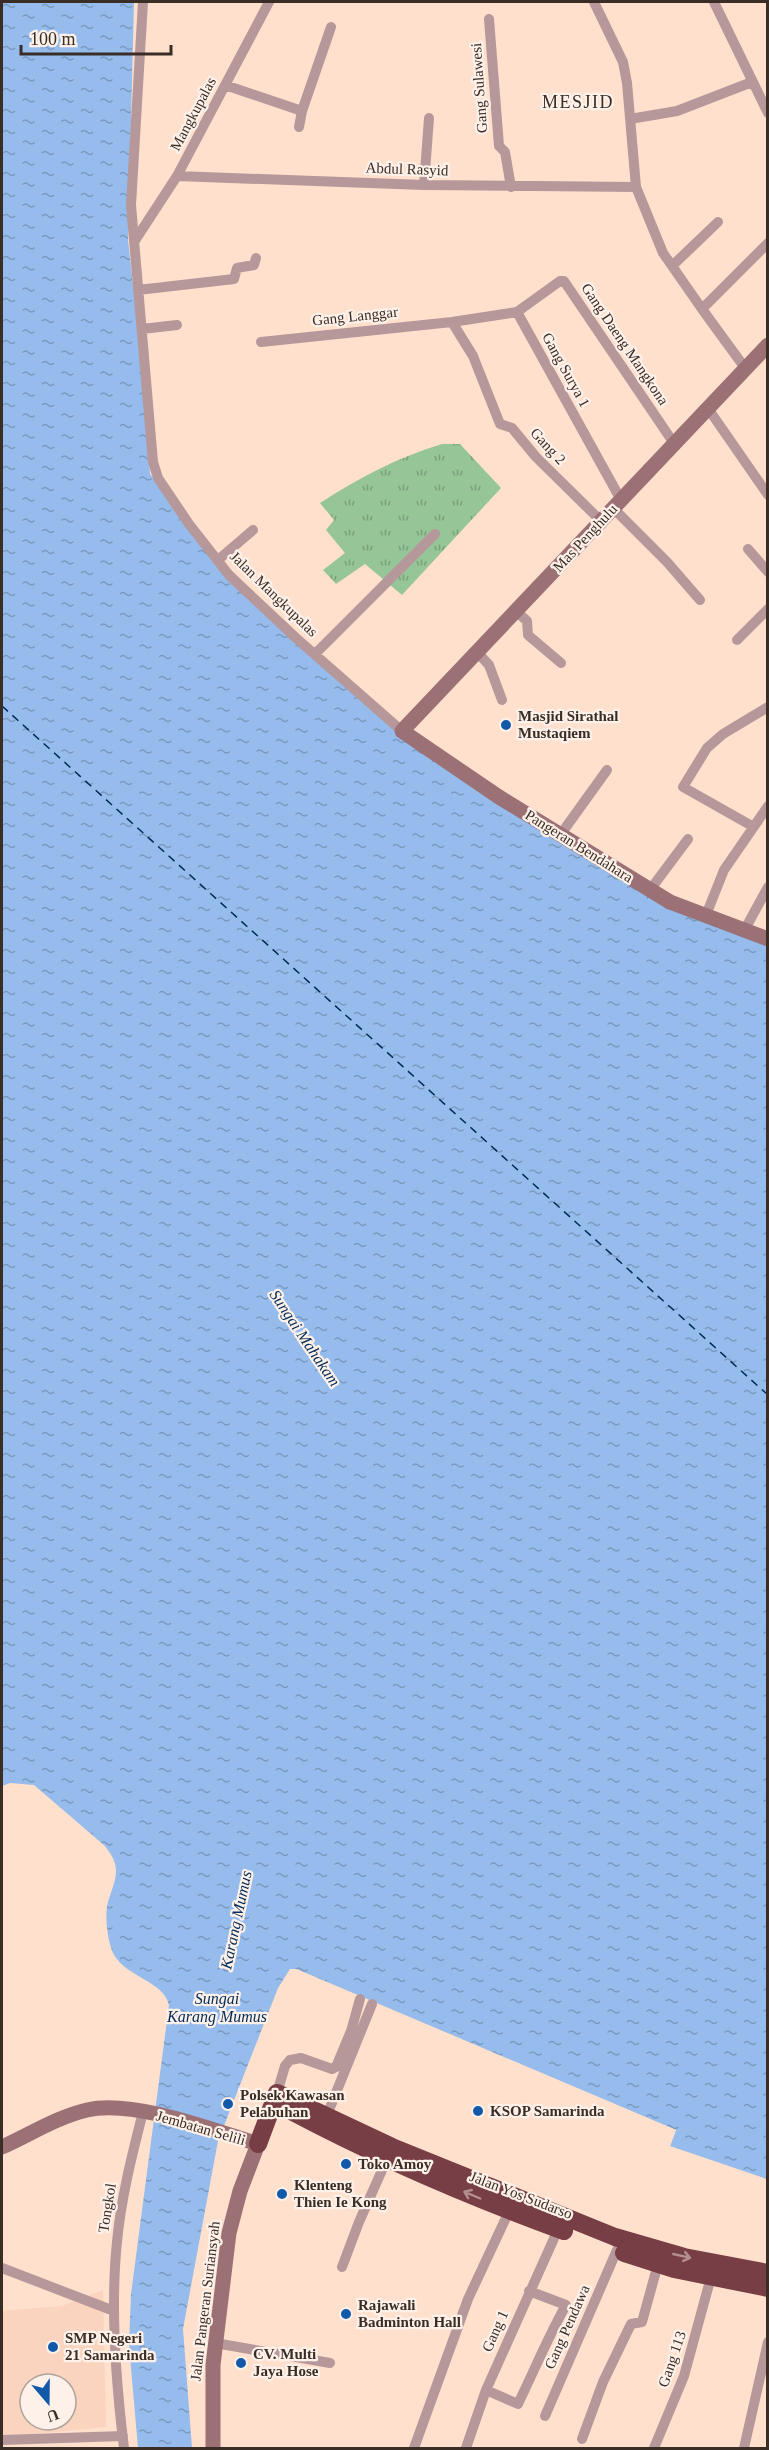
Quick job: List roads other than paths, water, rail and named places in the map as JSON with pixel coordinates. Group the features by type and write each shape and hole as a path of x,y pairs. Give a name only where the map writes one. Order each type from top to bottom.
{"highway":[{"name":"Jalan Yos Sudarso","path":"275,2098 327,2115 513,2204 617,2250 658,2264 768,2288"},
{"name":"Jalan Yos Sudarso","path":"275,2098 387,2159 513,2204"},
{"name":"Jalan Pangeran Suriansyah","path":"258,2144 275,2098"},
{"name":"Jalan Yos Sudarso","path":"561,2224 660,2251 768,2273"}],"street":[{"name":"Jalan Mangkupalas","path":"143,2 131,205 153,462 158,478 189,524 229,575 402,731"},
{"name":"Mangkupalas","path":"133,242 177,176 269,2"},
{"path":"594,2 623,63 636,188 663,253 745,368"},
{"path":"714,2 768,113"},
{"name":"Gang Sulawesi","path":"489,19 499,146 505,152 511,187"},
{"path":"299,127 302,111 331,27"},
{"path":"630,118 677,111 752,82"},
{"path":"225,85 302,111"},
{"path":"424,185 429,118"},
{"name":"Abdul Rasyid","path":"177,176 424,185 636,188"},
{"path":"672,266 718,222"},
{"path":"702,309 768,243"},
{"path":"138,290 234,279 237,268 254,265 256,258"},
{"name":"Gang Daeng Mangkona","path":"517,312 560,281 564,281 673,442"},
{"path":"452,322 517,312"},
{"name":"Gang Surya 1","path":"517,312 617,504 700,600"},
{"name":"Gang Langgar","path":"261,342 452,322"},
{"name":"Gang 2","path":"452,322 473,357 500,424 512,428 536,457 601,521"},
{"path":"142,329 177,325"},
{"name":"Mas Penghulu","path":"402,731 481,656 520,615 673,442 768,345"},
{"path":"707,407 768,495"},
{"path":"218,560 253,530"},
{"path":"315,654 435,534"},
{"path":"748,549 768,572"},
{"path":"737,640 768,609"},
{"path":"520,615 528,624 526,632 561,663"},
{"path":"481,656 493,673 502,700"},
{"path":"752,826 683,787 707,748 723,734 768,707"},
{"name":"Pangeran Bendahara","path":"402,731 499,797 650,891 670,902 746,926 768,939"},
{"path":"561,834 607,770"},
{"path":"706,915 724,870 752,826 768,806"},
{"path":"650,891 688,838"},
{"path":"746,926 768,887"},
{"path":"746,926 768,903"},
{"path":"275,2098 285,2066 290,2060 301,2058 332,2069 336,2067 360,1999"},
{"path":"327,2115 372,2004"},
{"name":"Jembatan Selili","path":"2,2147 85,2111 111,2108 148,2113 258,2144"},
{"name":"Tongkol","path":"124,2448 114,2311 119,2225 133,2148 148,2113"},
{"name":"Jalan Pangeran Suriansyah","path":"213,2448 215,2343 229,2234 240,2191 258,2144"},
{"path":"342,2267 358,2222 387,2159"},
{"path":"414,2448 468,2299 513,2204"},
{"name":"Gang 1","path":"466,2448 486,2390 561,2224"},
{"name":"Gang Pendawa","path":"545,2416 617,2250"},
{"path":"582,2439 603,2382 631,2324 642,2322 658,2264"},
{"path":"2,2268 114,2311"},
{"name":"Gang 113","path":"654,2448 691,2356 711,2277"},
{"path":"486,2390 518,2404 551,2331 566,2305 529,2291"},
{"path":"744,2448 768,2342"},
{"path":"215,2343 330,2363"},
{"path":"2,2440 123,2436"}],"water":[{"path":"2,2 134,2 128,240 139,337 150,474 220,567 364,703 586,852 767,942 767,2179 670,2146 676,2130 296,1969 290,1969 278,1988 218,2141 183,2329 192,2448 138,2448 129,2345 131,2294 169,2005 160,1990 126,1968 113,1953 108,1937 106,1912 116,1876 116,1867 105,1846 34,1785 10,1783 2,1786"}],"place":[{"name":"Masjid Sirathal Mustaqiem","path":"506,725"},
{"name":"Polsek Kawasan Pelabuhan","path":"228,2104"},
{"name":"KSOP Samarinda","path":"478,2111"},
{"name":"Toko Amoy","path":"346,2164"},
{"name":"Klenteng Thien Ie Kong","path":"282,2194"},
{"name":"Rajawali Badminton Hall","path":"346,2314"},
{"name":"SMP Negeri 21 Samarinda","path":"53,2347"},
{"name":"CV. Multi Jaya Hose","path":"241,2363"}],"district":[{"name":"MESJID","path":"578,102"}],"water label":[{"name":"Sungai Mahakam","path":"305,1338"},
{"name":"Karang Mumus","path":"236,1920"},
{"name":"Sungai Karang Mumus","path":"217,2007"}]}
